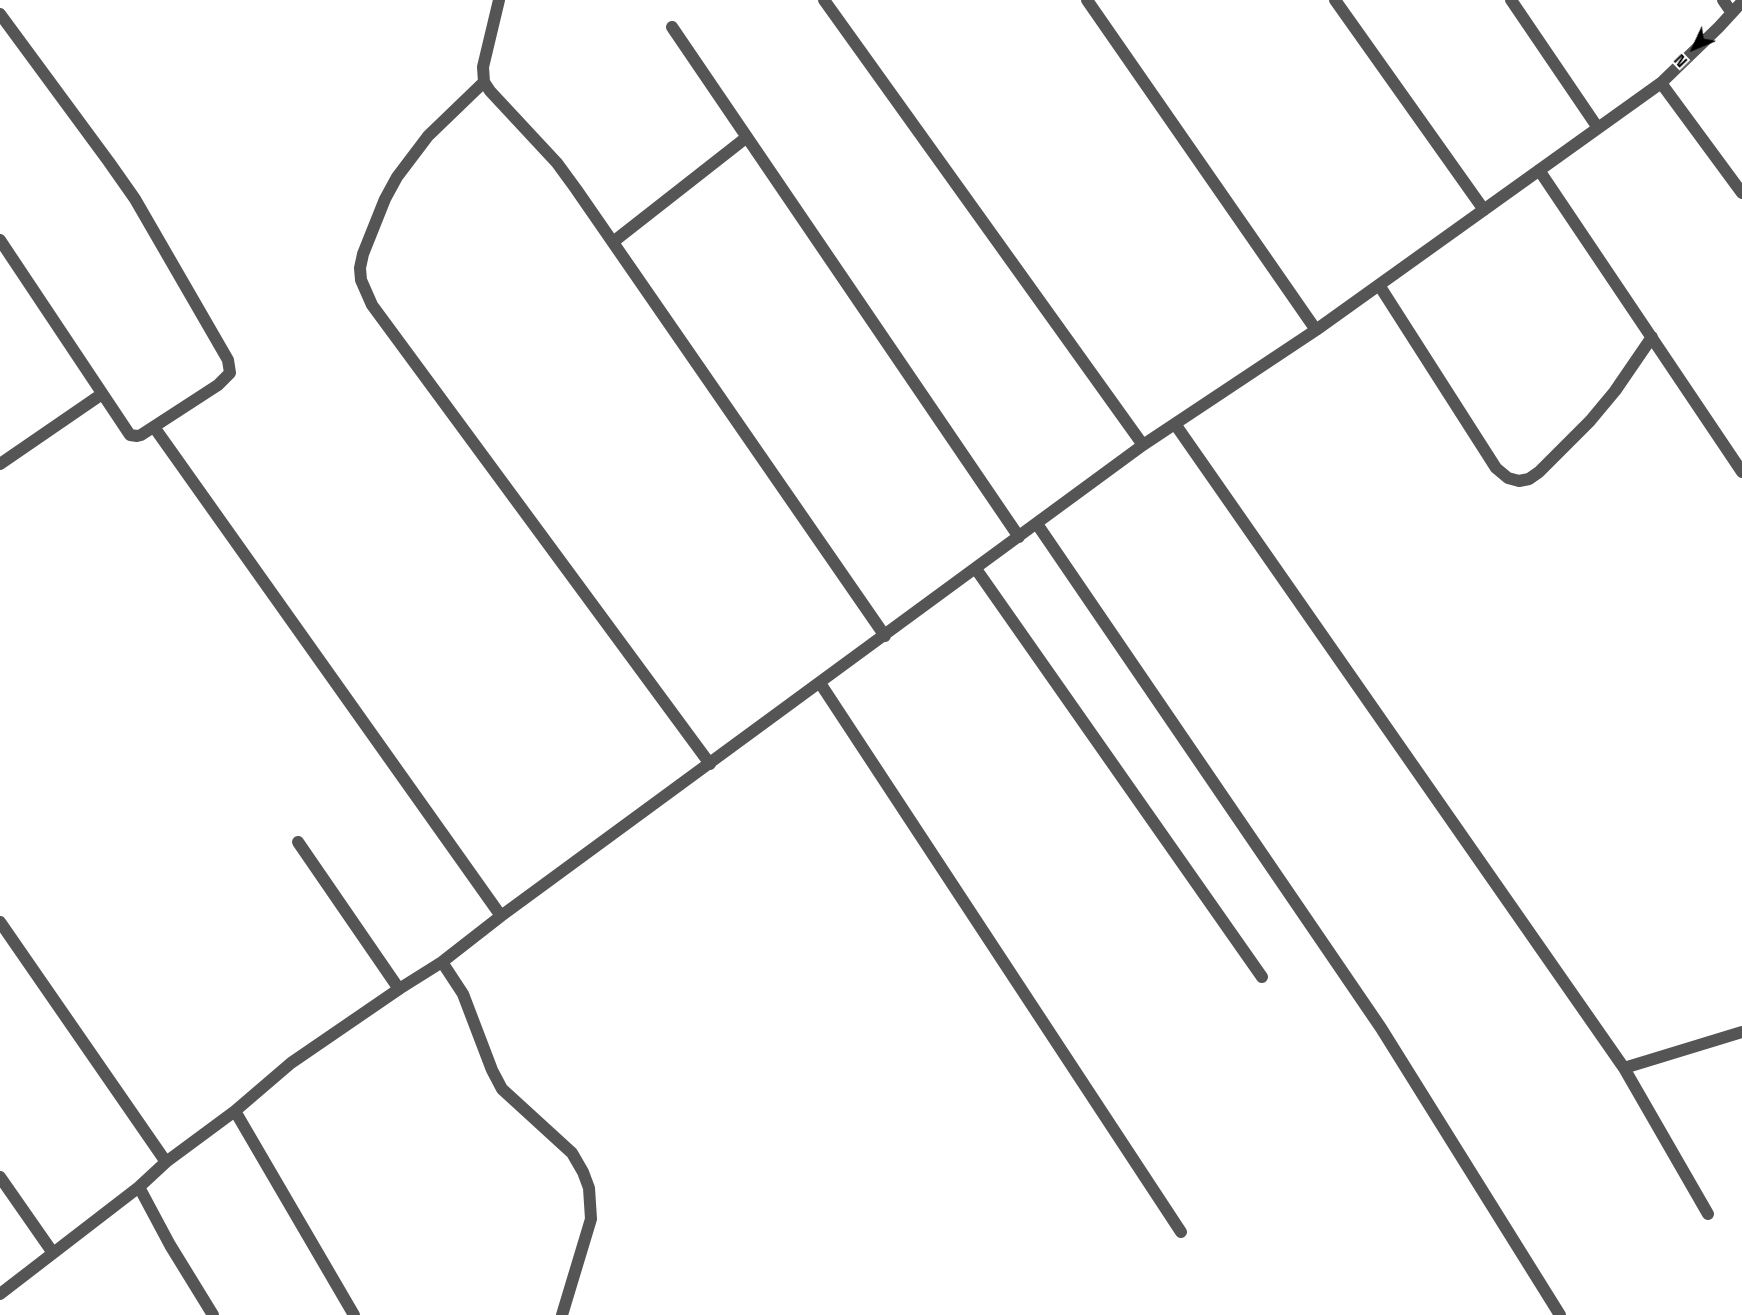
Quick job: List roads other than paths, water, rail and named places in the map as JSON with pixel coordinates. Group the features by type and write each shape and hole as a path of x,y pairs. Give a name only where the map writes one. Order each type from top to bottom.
{"street":[{"path":"499,0 486,48 483,67 484,82 498,102 556,163 885,636"},
{"path":"824,0 1143,446"},
{"path":"1087,0 1316,330"},
{"path":"1335,0 1484,210"},
{"path":"1511,0 1598,128"},
{"path":"1723,0 1732,13"},
{"path":"0,1294 139,1187 166,1162 235,1111 291,1063 442,962 501,916 1143,446 1316,330 1661,83 1742,2"},
{"path":"0,14 135,199 228,360 230,373 224,381 154,427 137,436 130,435 0,240"},
{"path":"672,27 1019,537"},
{"path":"484,82 428,136 397,177 385,199 363,254 360,268 365,291 372,305 710,764"},
{"path":"1661,83 1742,193"},
{"path":"613,242 747,137"},
{"path":"1539,170 1742,472"},
{"path":"1379,285 1496,468 1508,478 1518,481 1529,479 1539,472 1590,421 1615,391 1652,337"},
{"path":"0,464 102,394"},
{"path":"1175,424 1624,1068 1708,1214"},
{"path":"154,427 501,916"},
{"path":"1036,524 1381,1028 1560,1315"},
{"path":"976,569 1262,977"},
{"path":"820,683 1181,1232"},
{"path":"298,842 399,989"},
{"path":"0,922 166,1162"},
{"path":"442,962 463,994 492,1070 502,1089 572,1153 589,1188 591,1219 562,1315"},
{"path":"1624,1068 1742,1032"},
{"path":"235,1111 354,1315"},
{"path":"0,1177 53,1253"},
{"path":"139,1187 170,1245 213,1315"}]}
